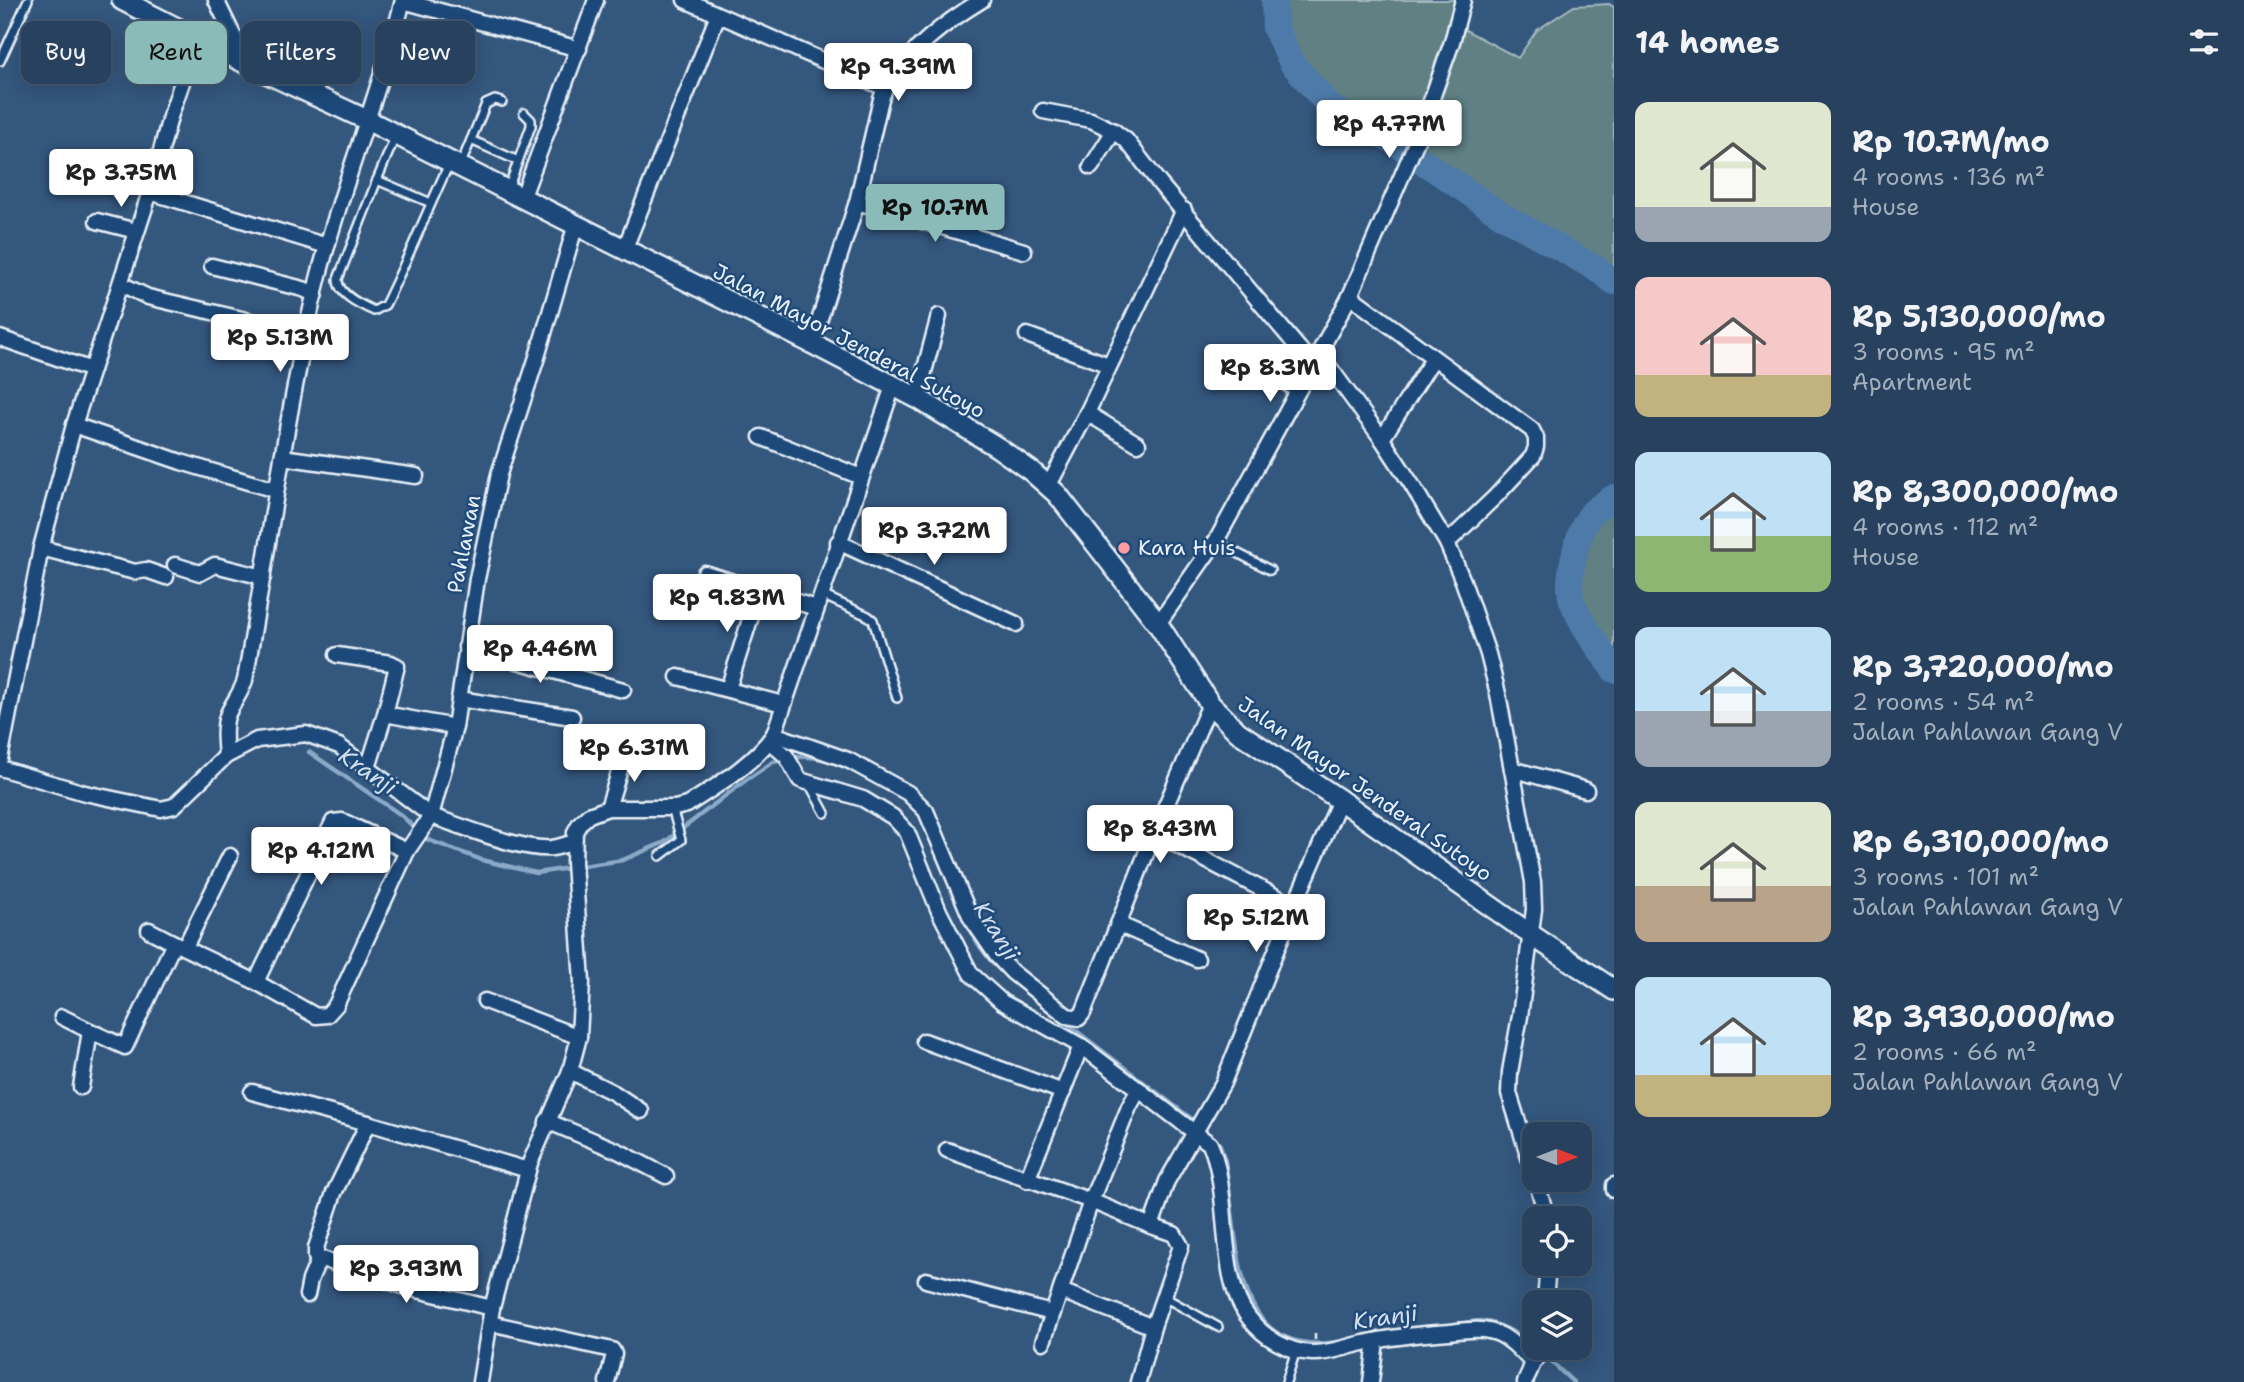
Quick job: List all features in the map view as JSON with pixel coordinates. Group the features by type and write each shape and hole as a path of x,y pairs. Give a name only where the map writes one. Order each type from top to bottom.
{"main road":[{"name":"Jalan Mayor Jenderal Sutoyo","path":"122,0 162,21"},
{"name":"Jalan Mayor Jenderal Sutoyo","path":"290,84 368,120 812,343 917,398 998,447 1049,485 1158,624 1210,704 1238,732 1614,990"}],"street":[{"path":"216,0 241,52"},
{"path":"226,757 227,717 241,694 245,680 275,490 315,294 327,246 393,40 403,0 579,50"},
{"path":"515,195 579,50 596,0"},
{"path":"684,0 886,88"},
{"path":"812,343 857,202 881,99 886,88 916,48 952,18 982,0"},
{"path":"1158,624 1216,541 1350,296 1416,143 1452,41 1463,0"},
{"path":"625,248 718,15"},
{"path":"0,759 41,548 74,425 150,192 181,84"},
{"path":"1043,111 1079,117 1114,131 1136,151 1160,184 1316,359 1382,439 1447,543 1476,614 1488,654 1533,882 1534,909 1509,1093 1522,1136"},
{"path":"1091,167 1114,131"},
{"path":"150,192 327,246"},
{"path":"857,202 1024,251"},
{"path":"1049,485 1087,413 1184,210"},
{"path":"97,221 136,231"},
{"name":"Pahlawan","path":"428,821 455,727 477,579 499,474 576,224"},
{"path":"212,266 315,294"},
{"path":"121,284 148,297 306,334"},
{"path":"1350,296 1532,430 1536,438 1533,456 1447,543"},
{"path":"917,398 940,317"},
{"path":"1027,335 1109,365"},
{"path":"0,338 92,370"},
{"path":"1242,356 1298,390"},
{"path":"1382,439 1433,359"},
{"path":"480,1382 491,1315 528,1170 570,1071 579,1037 582,982 573,843 580,823 589,815 608,808 681,807 755,756 772,737 893,386"},
{"path":"1087,413 1138,444"},
{"path":"74,425 181,462 275,490"},
{"path":"761,437 861,477"},
{"path":"282,457 416,475"},
{"path":"838,542 1016,624"},
{"path":"41,548 135,572 146,570 200,573 215,565 263,577"},
{"path":"705,573 759,591 818,601"},
{"path":"728,689 759,591"},
{"path":"467,647 623,690"},
{"path":"337,655 396,665 386,714 368,768"},
{"path":"678,677 783,704"},
{"path":"459,699 572,717"},
{"path":"772,737 848,760 908,793 926,811 971,918 997,956 1012,972 1067,1016 1079,1017 1083,1013 1157,826 1210,704"},
{"path":"386,714 455,727"},
{"path":"0,768 85,793 161,809 173,806 226,757 257,740 306,734 339,746 428,821 514,843 551,848 573,843"},
{"path":"772,737 804,781 863,799 893,817 907,832 939,911 971,974 1002,1002 1081,1046 1197,1129 1210,1144 1217,1159 1231,1270 1239,1301 1248,1318 1272,1340 1296,1350 1313,1353 1435,1333 1486,1330 1522,1347"},
{"path":"608,808 626,750"},
{"path":"1512,769 1586,790"},
{"path":"1151,1226 1167,1181 1223,1083 1340,800"},
{"path":"256,982 333,822 342,821 410,846"},
{"path":"149,930 256,982 316,1016 327,1015 336,1004 410,846 428,821"},
{"path":"1173,843 1294,906"},
{"path":"61,1017 125,1047 230,856"},
{"path":"1118,924 1197,959"},
{"path":"485,1001 579,1037"},
{"path":"81,1087 90,1031"},
{"path":"924,1041 1063,1092"},
{"path":"1027,1180 1081,1046"},
{"path":"570,1071 614,1093 642,1111"},
{"path":"1043,1342 1091,1201 1129,1107 1139,1089"},
{"path":"252,1092 528,1170"},
{"path":"547,1121 618,1151 666,1176"},
{"path":"368,1123 334,1193 316,1248 316,1257 491,1315 612,1350 614,1354 607,1382"},
{"path":"947,1150 1091,1201 1174,1234 1181,1246 1153,1326 1138,1382"},
{"path":"307,1295 319,1259"},
{"path":"926,1280 1052,1313"},
{"path":"1061,1290 1153,1326"},
{"path":"1371,1382 1376,1341"},
{"path":"1525,1382 1537,1360"}],"lane":[{"path":"0,61 28,0"},
{"path":"396,134 337,285 341,291 374,311 384,305 431,203 471,140 486,104 495,100 502,102"},
{"path":"515,195 518,161 531,126 531,120 524,113"},
{"path":"471,140 518,161"},
{"path":"377,180 431,203"},
{"path":"1216,541 1270,570"},
{"path":"818,601 868,616 873,620 897,698"},
{"path":"804,781 825,813"},
{"path":"660,856 681,842 672,808"},
{"path":"1164,1297 1218,1327"},
{"path":"1286,1382 1296,1350"}],"path":[{"path":"1315,1329 1315,1337"}],"green space":[{"path":"1274,0 1458,0 1454,24 1518,58 1537,30 1574,6 1609,4 1614,7 1614,282 1597,269 1503,216 1391,140 1330,107 1292,63 1275,28"},
{"path":"1614,497 1614,670 1576,610 1570,592 1570,581 1574,556 1587,521 1594,511"}],"waterway":[{"path":"1274,0 1275,28 1292,63 1330,107 1391,140 1503,216 1597,269 1614,282"},
{"path":"1614,497 1594,511 1587,521 1574,556 1570,581 1570,592 1576,610 1614,670"},
{"name":"Kranji","path":"309,752 401,815 426,839 482,860 536,873 623,860 665,842 746,780 773,762 784,760"},
{"name":"Kranji","path":"792,758 819,758 860,774"},
{"name":"Kranji","path":"968,923 989,959 1041,1004"},
{"name":"Kranji","path":"1062,1020 1189,1117 1220,1145 1225,1161 1244,1282 1261,1318 1290,1339 1312,1343 1338,1342"},
{"name":"Kranji","path":"1457,1324 1480,1321 1506,1329 1531,1344 1573,1382"}],"place":[{"name":"Kara Huis","path":"1124,548"}]}
